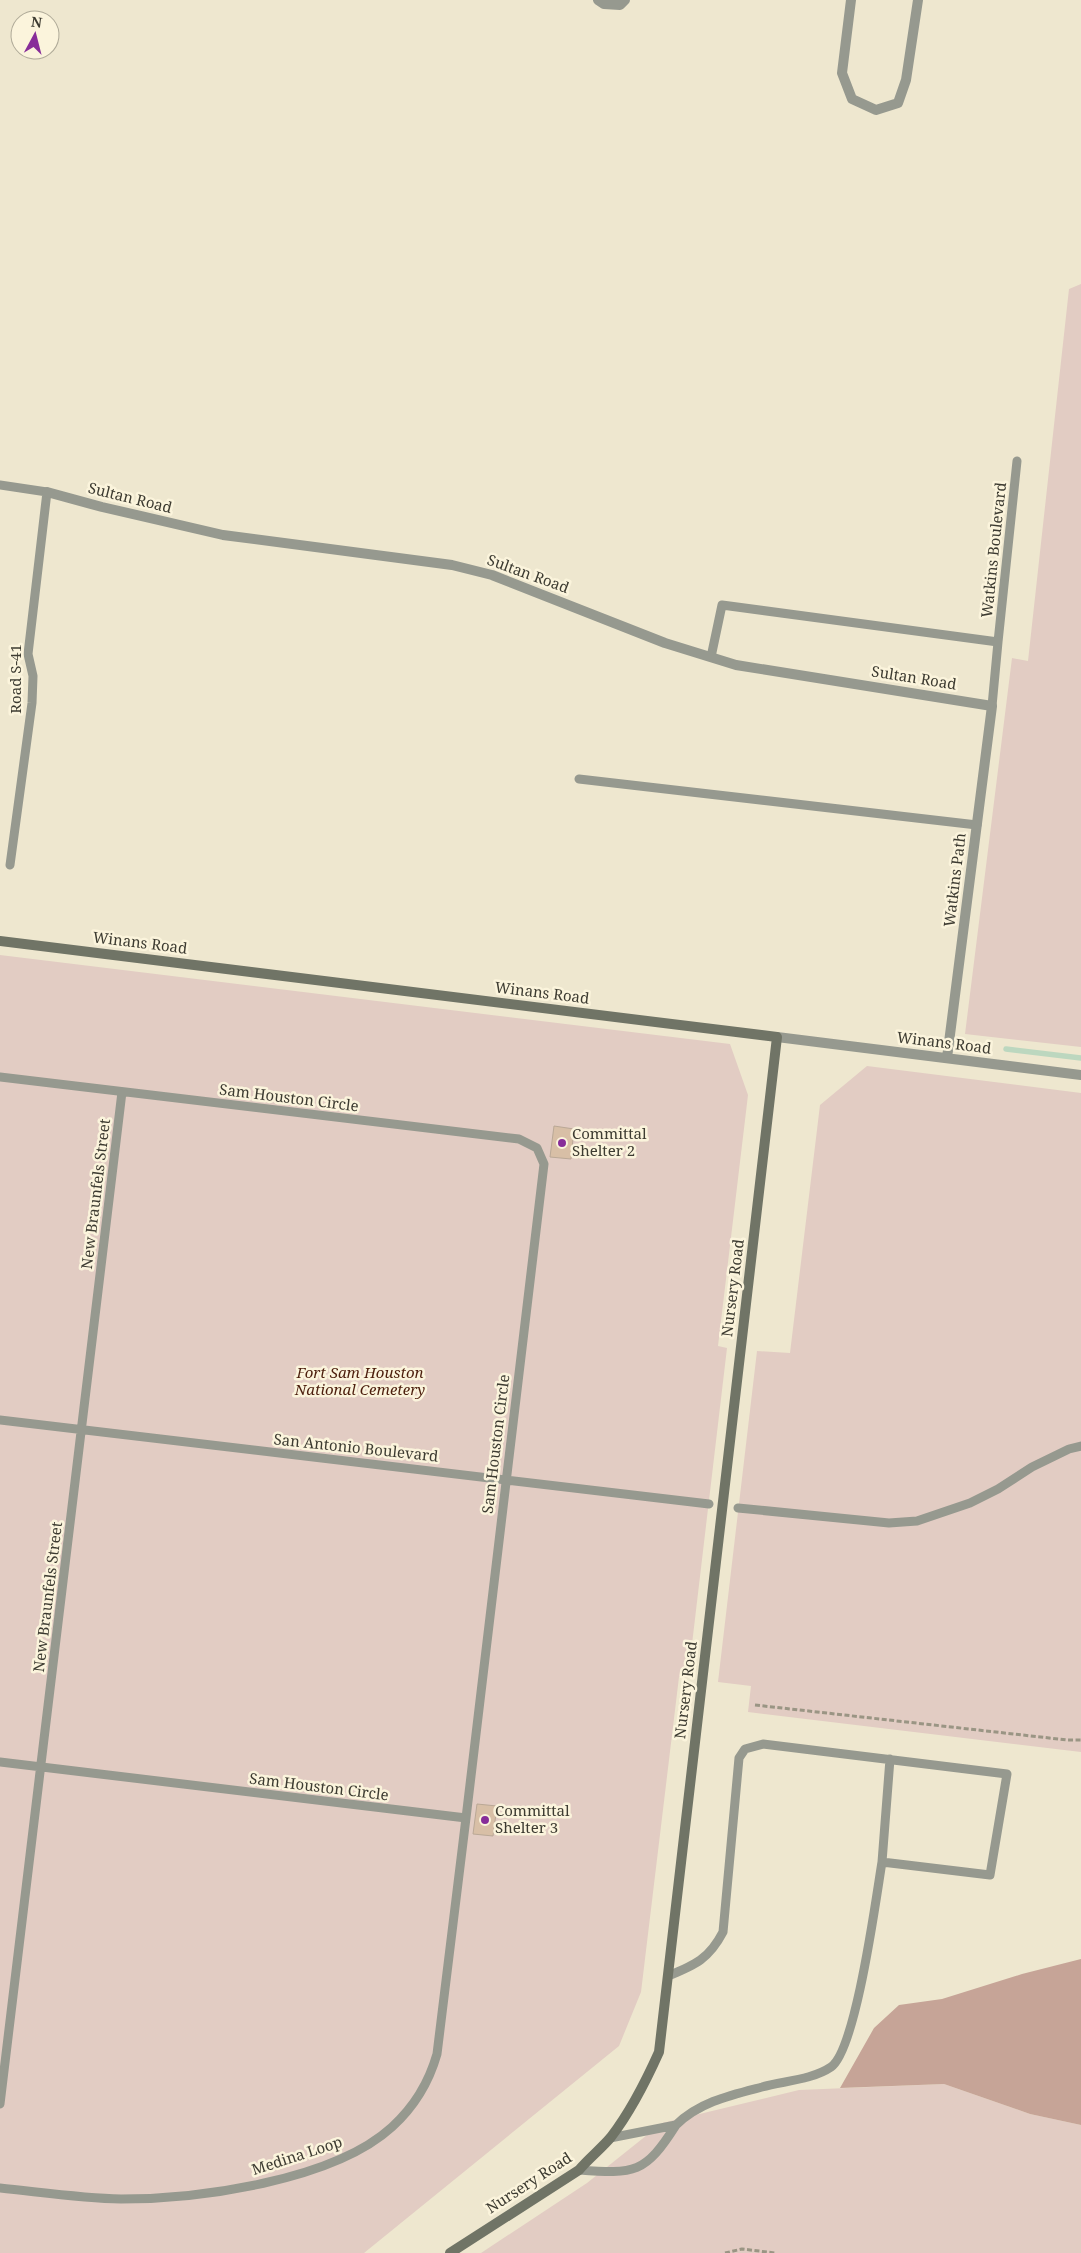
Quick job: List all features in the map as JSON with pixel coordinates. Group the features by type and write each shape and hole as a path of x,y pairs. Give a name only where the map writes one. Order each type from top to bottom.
{"street":[{"path":"598,0 604,4 620,5 625,0"},
{"path":"851,0 842,73 852,98 876,110 898,103 906,80 918,0"},
{"name":"Sultan Road","path":"47,492 102,508 223,535 452,565 492,575 665,643 736,665 992,706"},
{"name":"Watkins Path","path":"947,1058 992,706"},
{"name":"Winans Road","path":"0,941 1081,1075"},
{"name":"Nursery Road","path":"450,2253 579,2170 593,2153 610,2138 637,2096 659,2052 777,1037"}],"lane":[{"name":"Watkins Boulevard","path":"992,706 1017,461"},
{"path":"0,485 47,492"},
{"name":"Road S-41","path":"10,865 32,703 33,676 28,654 47,492"},
{"path":"711,657 722,605 998,642"},
{"path":"579,779 977,825"},
{"name":"Sam Houston Circle","path":"0,1077 519,1139 537,1148 543,1159 544,1169 466,1818 0,1762"},
{"name":"New Braunfels Street","path":"0,2104 122,1092"},
{"name":"San Antonio Boulevard","path":"0,1420 709,1504"},
{"path":"738,1508 889,1523 917,1521 970,1503 998,1489 1032,1467 1069,1449 1081,1446"},
{"path":"668,1976 696,1965 715,1948 723,1932 739,1758 745,1749 763,1744 1006,1774 990,1875 882,1862"},
{"path":"579,2170 613,2173 629,2171 648,2162 663,2146 676,2125 688,2112 721,2098 770,2084 817,2074 832,2066 843,2051 856,2008 882,1862 890,1759"},
{"name":"Medina Loop","path":"0,2188 120,2199 162,2198 214,2192 282,2178 333,2162 375,2141 391,2128 417,2099 437,2054 466,1818"},
{"path":"610,2138 676,2125"}],"path":[{"path":"755,1705 1081,1740"},
{"path":"725,2253 742,2248 775,2253"}],"green space":[{"path":"1081,284 1081,1047 965,1034 1012,658 1028,661 1069,289"},
{"name":"Fort Sam Houston National Cemetery","path":"0,955 730,1044 748,1095 718,1346 727,1348 688,1678 679,1677 641,1992 619,2046 364,2253 0,2253"},
{"path":"867,1066 1081,1093 1081,1752 748,1712 751,1686 718,1682 757,1351 790,1353 820,1105"},
{"path":"944,2084 1030,2114 1081,2125 1081,2253 481,2253 587,2183 662,2123 799,2090"}],"shaded area":[{"path":"1081,1959 1081,2125 1030,2114 944,2084 840,2088 874,2028 899,2005 942,1999 1022,1974"}],"building":[{"name":"Committal Shelter 2","path":"554,1126 574,1129 571,1159 550,1157"},
{"name":"Committal Shelter 3","path":"477,1804 497,1806 493,1836 473,1834"}],"waterway":[{"path":"1006,1049 1081,1058"}],"place":[{"name":"Committal Shelter 2","path":"562,1143"},
{"name":"Committal Shelter 3","path":"485,1820"}]}
